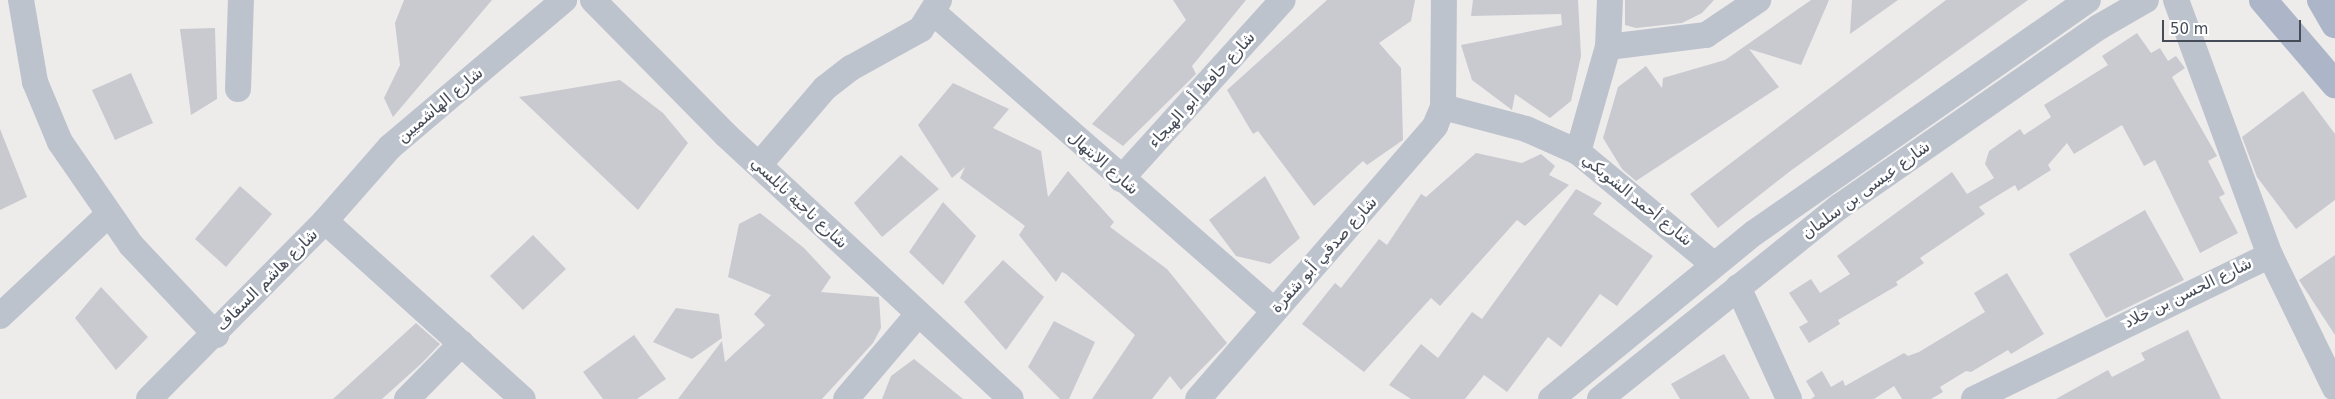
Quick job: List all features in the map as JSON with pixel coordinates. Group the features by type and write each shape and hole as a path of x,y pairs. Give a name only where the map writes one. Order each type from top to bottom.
{"main road":[{"path":"2263,0 2335,84"},
{"path":"2321,0 2335,24"}],"street":[{"name":"شارع هاشم السقاف","path":"21,0 29,56 45,113 77,171 108,215 160,278 216,335 325,221 523,399"},
{"path":"238,90 241,0"},
{"name":"شارع الهاشميين","path":"325,221 390,147 564,0"},
{"name":"شارع ناجية نابلسي","path":"593,0 759,165 1011,399"},
{"name":"شارع حافظ أبو الهيجاء","path":"1121,180 1283,0"},
{"path":"1443,107 1444,0"},
{"path":"1578,152 1608,47 1610,0"},
{"path":"1608,47 1706,34 1728,12 1758,0"},
{"name":"شارع عيسى بن سلمان","path":"1551,399 1713,264 1840,170 2088,0"},
{"name":"شارع عيسى بن سلمان","path":"1600,399 1738,287 1916,152 2099,27 2146,0"},
{"path":"2176,0 2270,255"},
{"path":"759,165 825,88 851,68 911,35 936,6"},
{"name":"شارع الابتهال","path":"936,6 1121,180 1274,311"},
{"name":"شارع أحمد الشوبكي","path":"1443,107 1526,129 1578,152 1713,264"},
{"name":"شارع صدقي أبو شقرة","path":"1198,399 1423,145 1443,107"},
{"path":"0,316 108,215"},
{"name":"شارع الحسن بن خلاد","path":"1974,399 2270,255 2335,388"},
{"path":"1738,287 1789,399"},
{"path":"846,399 918,314"},
{"path":"149,399 216,335"},
{"path":"408,399 462,343"}],"building":[{"path":"404,0 492,0 393,117 384,98 400,65 395,23"},
{"path":"1173,0 1246,0 1192,66 1196,74 1123,146 1092,124 1186,20"},
{"path":"1327,0 1415,0 1411,21 1379,43 1401,68 1403,140 1367,165 1363,161 1314,206 1258,131 1253,134 1227,90"},
{"path":"1473,0 1578,0 1581,56 1571,101 1550,118 1515,94 1512,110 1472,80 1461,45 1562,25 1561,14 1471,16"},
{"path":"1625,0 1714,0 1702,13 1682,23 1636,28 1625,25"},
{"path":"1811,0 1829,0 1801,65 1749,49 1779,87 1636,181 1622,169 1603,138 1618,87 1646,66 1662,88 1663,78 1725,60"},
{"path":"1852,0 1898,0 1850,34"},
{"path":"1946,0 2028,0 1789,172 1718,228 1690,194"},
{"path":"215,28 217,99 191,115 180,29"},
{"path":"2137,33 2151,53 2160,48 2168,61 2176,56 2185,68 2172,77 2217,156 2208,161 2225,194 2219,197 2238,233 2200,253 2155,160 2144,166 2122,125 2074,154 2067,143 2048,165 2051,170 2018,191 2015,185 1979,207 1985,214 1920,258 1924,263 1896,282 1898,285 1838,320 1840,324 1809,343 1799,327 1808,322 1789,293 1811,279 1820,293 1850,274 1837,256 1952,172 1967,194 1994,178 1985,164 1989,151 2020,129 2024,135 2051,117 2044,105 2108,65 2102,56"},
{"path":"131,73 153,123 115,140 92,90"},
{"path":"620,80 663,113 688,143 638,210 519,97"},
{"path":"953,83 1009,109 993,128 1041,151 1048,197 1068,171 1114,222 1110,227 1167,269 1227,343 1181,390 1170,376 1152,399 1092,399 1135,335 1066,274 1062,272 1056,282 1019,235 1025,226 960,178 965,167 952,178 918,125"},
{"path":"2303,91 2335,134 2335,200 2296,229 2257,177 2242,137"},
{"path":"0,129 27,197 0,210"},
{"path":"1476,153 1522,163 1541,154 1555,166 1549,175 1569,185 1525,226 1517,220 1440,306 1431,298 1364,372 1302,324 1335,283 1341,288 1379,239 1387,245 1421,194 1426,197"},
{"path":"901,155 939,189 882,237 854,203"},
{"path":"1265,176 1300,238 1270,264 1236,256 1209,220"},
{"path":"240,186 272,214 226,267 195,239"},
{"path":"1576,189 1602,203 1593,214 1653,256 1617,306 1600,294 1561,347 1548,337 1507,392 1484,375 1465,399 1411,399 1389,385 1421,344 1438,358 1472,312 1482,319"},
{"path":"943,202 976,236 943,285 909,252"},
{"path":"2145,210 2184,280 2106,318 2069,254"},
{"path":"760,213 804,248 831,277 821,292 879,297 881,328 873,343 822,399 678,399 722,341 725,362 765,325 754,314 771,295 728,277 739,224"},
{"path":"533,235 566,269 523,310 490,276"},
{"path":"2335,255 2335,335 2299,280"},
{"path":"1003,260 1044,297 1006,350 964,302"},
{"path":"2007,273 2044,334 2011,354 2008,350 1971,372 1966,371 1940,387 1943,392 1931,399 1902,399 1894,386 1874,399 1811,399 1815,396 1806,381 1822,371 1831,387 1843,380 1845,386 1904,353 1908,356 1919,352 1985,312 1974,293"},
{"path":"101,287 148,337 116,370 75,318"},
{"path":"676,308 719,314 722,338 692,359 653,342"},
{"path":"1054,321 1095,342 1069,399 1060,399 1028,367"},
{"path":"416,323 440,344 422,363 382,399 333,399"},
{"path":"2188,330 2221,399 2056,399 2108,370 2112,377 2145,360 2141,353"},
{"path":"634,335 666,379 637,399 603,399 583,372"},
{"path":"1724,354 1750,399 1680,399 1671,384"},
{"path":"914,359 963,399 882,399 891,376"}]}
